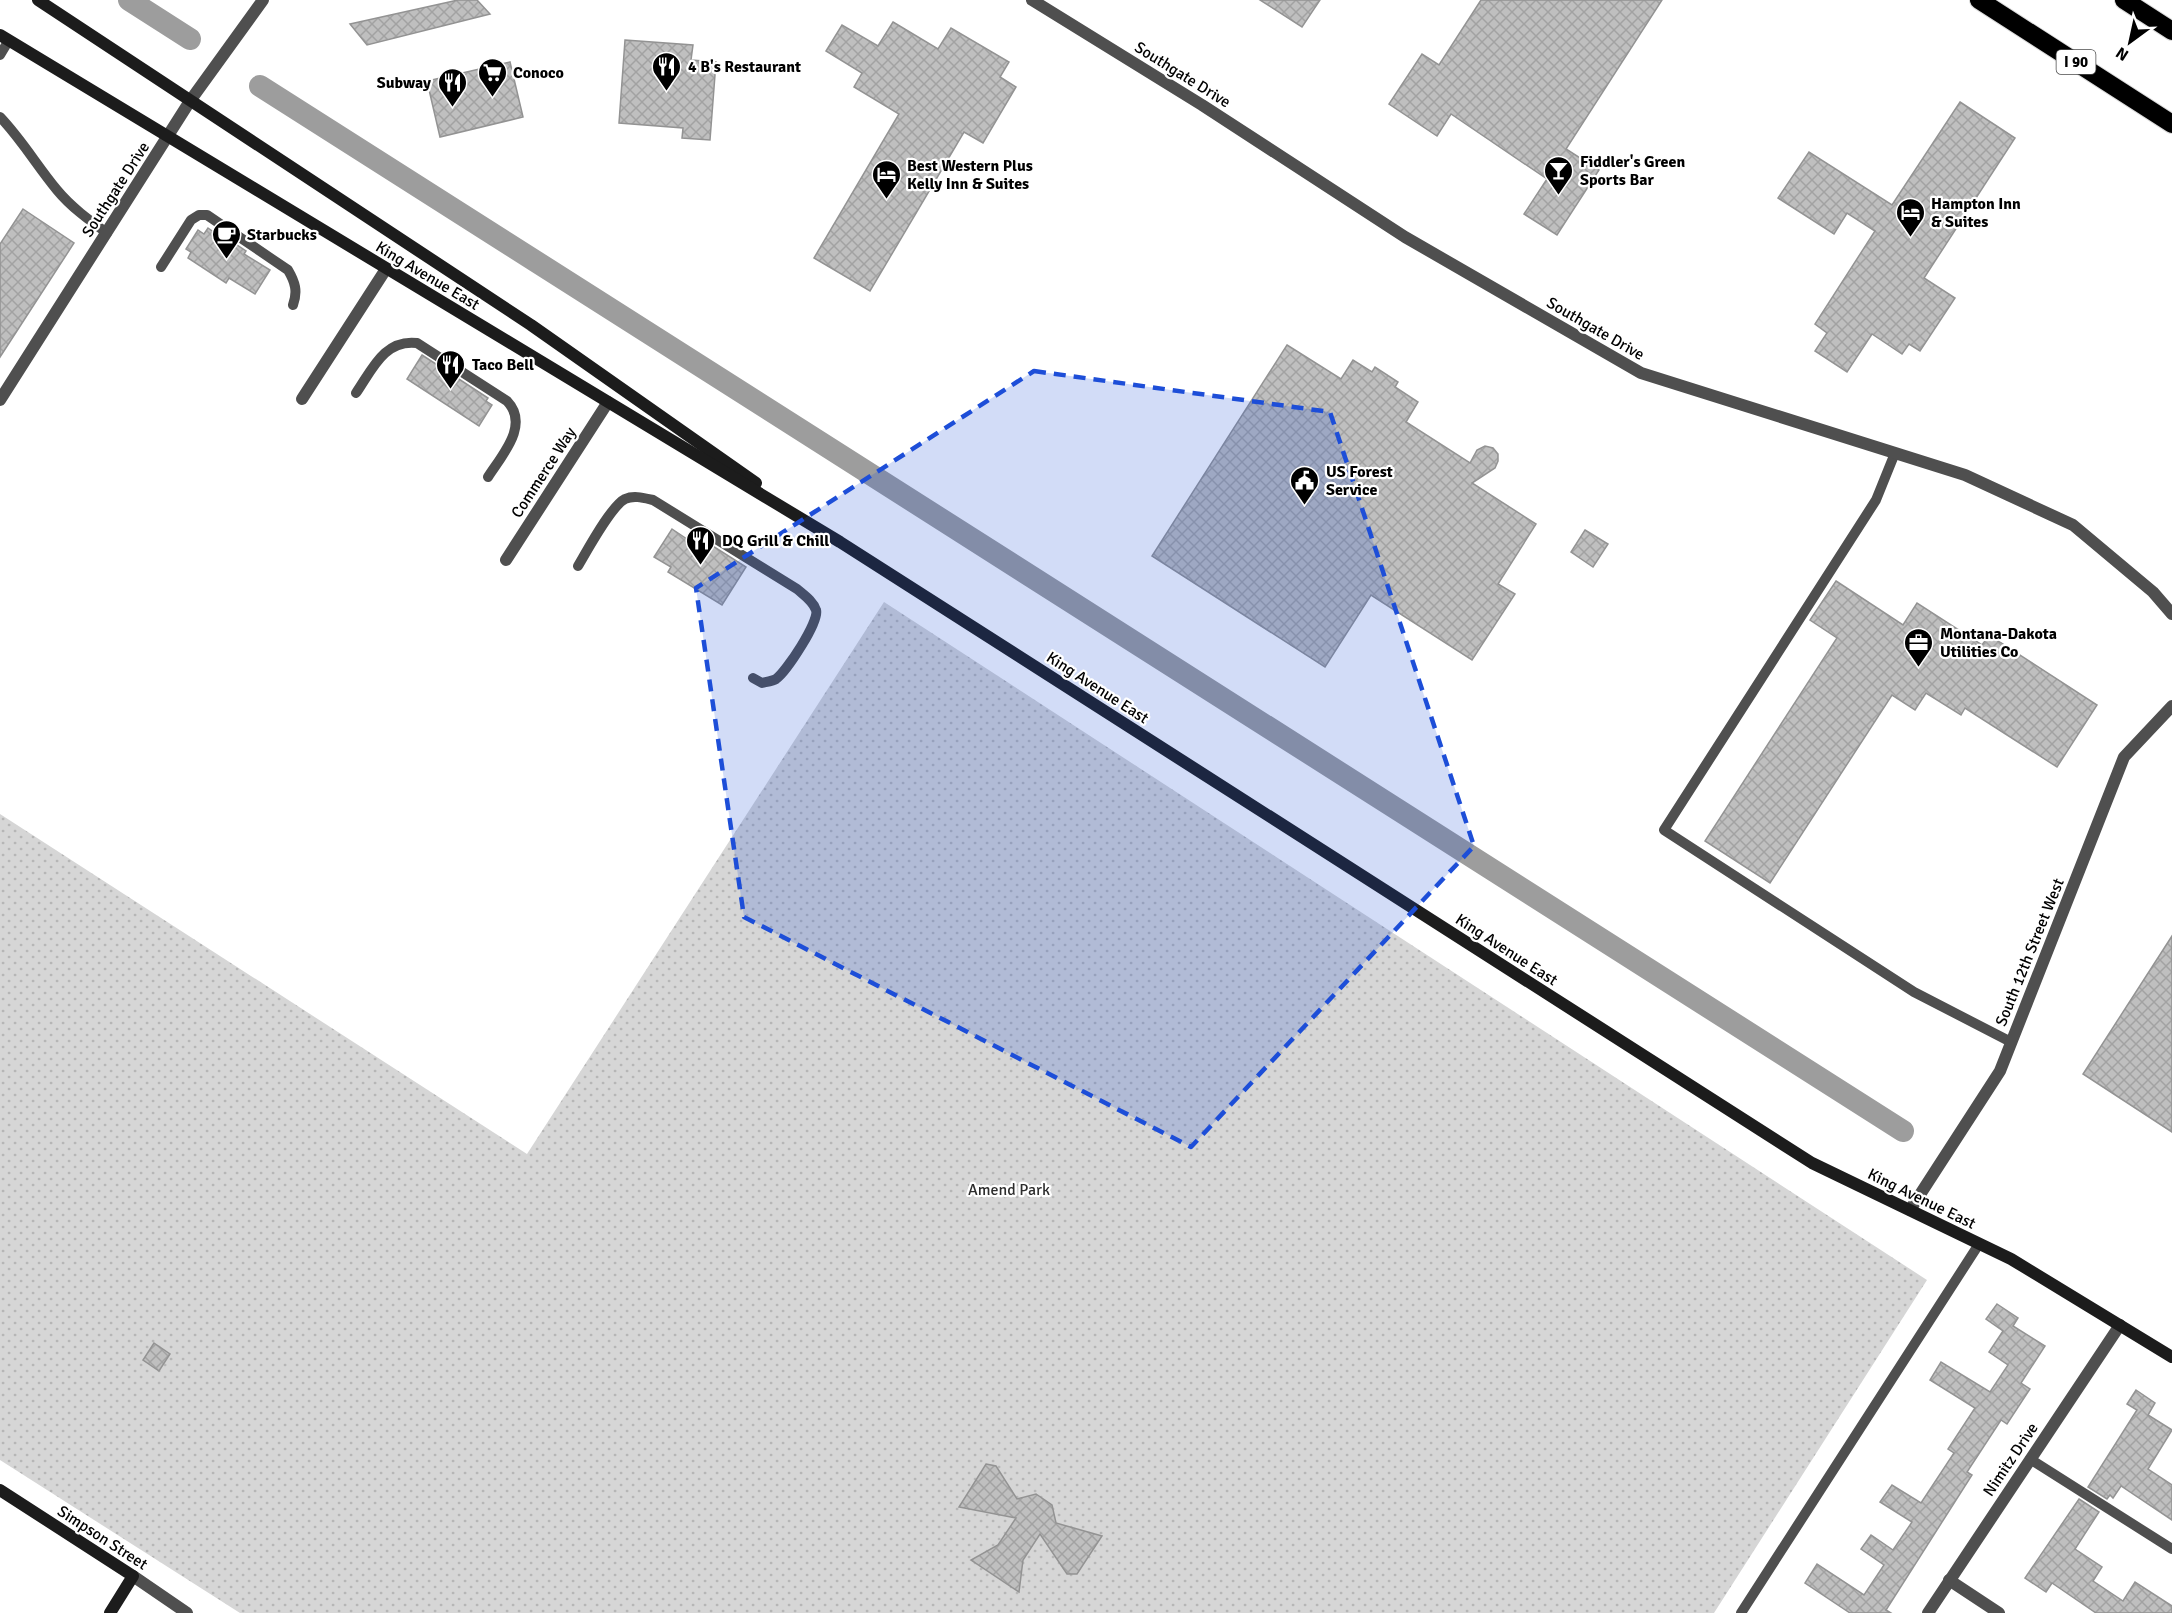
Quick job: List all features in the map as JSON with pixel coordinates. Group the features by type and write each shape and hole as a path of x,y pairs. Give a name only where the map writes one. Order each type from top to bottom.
{"highway":[{"name":"I 90","path":"1979,0 2172,124"},
{"path":"2124,0 2172,31"}],"main road":[{"name":"King Avenue East","path":"38,0 531,325 840,542"},
{"name":"King Avenue East","path":"4,38 840,542 1812,1163 2011,1259 2172,1357"},
{"name":"Simpson Street","path":"0,1490 133,1576"},
{"path":"110,1613 133,1576"}],"street":[{"name":"Southgate Drive","path":"0,400 190,101 263,0"},
{"name":"Southgate Drive","path":"1032,0 1202,105 1405,237 1641,373 1965,475 2073,525 2153,592 2172,614"},
{"path":"302,399 386,269"},
{"name":"Commerce Way","path":"506,560 608,402"},
{"name":"South 12th Street West","path":"1910,1210 2000,1071 2124,757 2172,706"},
{"name":"Nimitz Drive","path":"1928,1613 2120,1325"},
{"name":"Simpson Street","path":"133,1576 187,1613"},
{"path":"1949,1580 1999,1613"}],"lane":[{"path":"0,55 4,38"},
{"path":"0,117 24,142 57,190 78,212 106,233"},
{"path":"160,267 191,220 199,215 207,215 288,270 295,282 296,296 293,305"},
{"path":"356,393 385,351 405,342 417,343 507,401 514,409 517,421 515,434 488,477"},
{"path":"1895,453 1876,501 1664,830 1914,992 2011,1042"},
{"path":"578,566 615,508 624,500 636,497 653,500 797,589 809,599 816,610 816,620 787,666 775,680 762,683 753,678"},
{"path":"1741,1613 1979,1244"},
{"path":"2030,1459 2172,1549"}],"highlighted area":[{"path":"1034,371 1330,412 1474,846 1191,1147 744,917 696,588"}],"green space":[{"name":"Amend Park","path":"884,602 1927,1280 1714,1613 240,1613 0,1460 0,814 527,1154"}],"building":[{"path":"458,0 477,0 490,14 367,45 350,24"},
{"path":"1260,0 1320,0 1302,27"},
{"path":"1481,0 1662,0 1566,149 1599,170 1557,235 1524,214 1547,179 1451,114 1437,136 1389,104 1422,54 1439,65"},
{"name":"Best Western Plus Kelly Inn & Suites","path":"893,22 938,49 951,28 1009,62 1000,77 1016,87 983,143 964,132 870,291 814,258 899,114 854,87 862,73 826,51 842,25 878,46"},
{"name":"4 B's Restaurant","path":"625,40 693,45 691,60 716,62 710,140 682,138 683,128 619,123"},
{"path":"510,62 523,117 440,137 427,81"},
{"path":"1960,102 2015,138 1924,278 1955,298 1920,351 1909,344 1902,354 1872,334 1847,372 1815,351 1827,333 1815,324 1875,231 1847,213 1834,234 1778,198 1809,152 1892,205"},
{"path":"23,209 74,243 0,357 0,244"},
{"path":"208,228 246,251 244,254 270,270 255,294 229,278 226,283 188,258 191,252 186,249 198,230 204,234"},
{"path":"1287,345 1341,379 1353,360 1372,372 1375,367 1398,382 1395,387 1418,402 1406,422 1470,463 1477,450 1485,446 1493,448 1498,454 1495,468 1472,483 1536,524 1498,584 1515,594 1472,660 1371,595 1325,667 1152,556"},
{"path":"422,355 488,398 486,401 492,405 479,426 407,379"},
{"path":"672,529 690,541 694,534 746,567 722,605 668,572 671,567 654,557"},
{"path":"1585,530 1608,544 1593,567 1571,552"},
{"path":"1836,581 1903,625 1917,603 1982,645 1989,635 2097,705 2057,767 1965,708 1961,715 1926,693 1915,710 1892,695 1770,883 1705,841 1837,638 1810,620"},
{"path":"2172,936 2172,1132 2083,1074"},
{"path":"1997,1304 2018,1318 2013,1326 2045,1346 2021,1383 2030,1389 2007,1424 2001,1420 1967,1472 1972,1475 1886,1610 1891,1613 1850,1613 1805,1583 1817,1564 1864,1595 1884,1565 1861,1549 1871,1535 1893,1550 1912,1522 1880,1502 1892,1485 1921,1503 1954,1453 1948,1449 1975,1408 1930,1380 1941,1362 1990,1392 2008,1365 1989,1352 2003,1331 1986,1319"},
{"path":"154,1343 170,1354 159,1371 143,1360"},
{"path":"2136,1390 2155,1403 2148,1415 2172,1430 2148,1469 2172,1485 2172,1520 2121,1486 2113,1498 2110,1495 2107,1499 2088,1487 2137,1410 2127,1404"},
{"path":"986,1464 996,1466 1017,1499 1036,1494 1052,1505 1056,1523 1102,1536 1077,1574 1067,1574 1040,1534 1023,1560 1019,1592 971,1560 998,1545 1016,1518 959,1507"},
{"path":"2079,1499 2099,1512 2075,1549 2102,1567 2093,1581 2123,1601 2135,1582 2172,1606 2172,1613 2096,1613 2052,1583 2046,1592 2025,1578"}],"waterway":[{"path":"129,0 190,39"},
{"path":"260,86 1903,1131"}],"place":[{"name":"4 B's Restaurant","path":"667,92"},
{"name":"Conoco","path":"492,98"},
{"name":"Subway","path":"452,108"},
{"name":"Fiddler's Green Sports Bar","path":"1559,196"},
{"name":"Best Western Plus Kelly Inn & Suites","path":"886,200"},
{"name":"Hampton Inn & Suites","path":"1910,238"},
{"name":"Starbucks","path":"226,260"},
{"name":"Taco Bell","path":"451,390"},
{"name":"US Forest Service","path":"1305,506"},
{"name":"DQ Grill & Chill","path":"701,566"},
{"name":"Montana-Dakota Utilities Co","path":"1919,668"}]}
